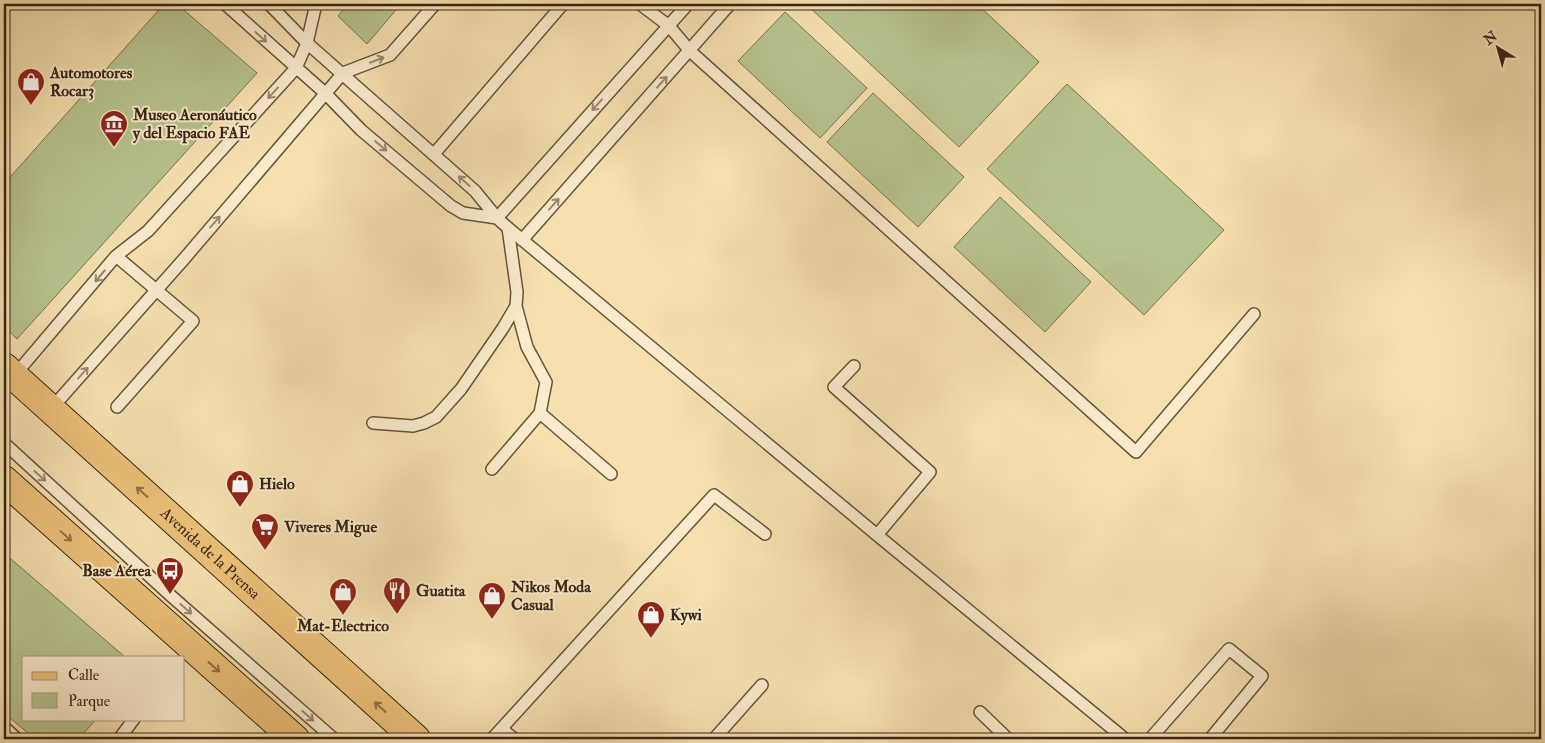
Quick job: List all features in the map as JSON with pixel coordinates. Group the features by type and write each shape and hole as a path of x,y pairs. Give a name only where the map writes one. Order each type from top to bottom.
{"main road":[{"name":"Avenida de la Prensa","path":"9,372 416,739"},
{"path":"4,480 186,652 295,739"}],"lane":[{"path":"225,4 325,94 361,130 450,206 463,212 496,218"},
{"path":"269,4 307,43 475,191 496,218 1125,739"},
{"path":"9,372 116,256 148,231 296,68 307,43 316,4"},
{"path":"51,409 342,73 390,55 435,4"},
{"path":"434,154 563,4"},
{"path":"640,4 668,26 690,51 1136,452 1254,314"},
{"path":"496,218 688,4"},
{"path":"522,240 730,4"},
{"path":"492,470 540,413 546,382 527,347 516,306 508,228"},
{"path":"116,256 193,321 117,406"},
{"path":"373,423 413,426 436,417 461,389 516,306"},
{"path":"854,366 834,387 930,472 877,535"},
{"path":"540,413 611,474"},
{"path":"4,443 170,595 334,739"},
{"path":"492,739 714,495 765,534"},
{"path":"1150,739 1229,648 1262,676 1210,739"},
{"path":"714,739 762,685"},
{"path":"980,712 1008,739"},
{"path":"119,739 133,720"},
{"path":"4,727 17,739"},
{"path":"502,729 514,739"}],"green space":[{"path":"164,4 177,4 257,73 17,339 4,326 4,184"},
{"path":"348,4 401,4 367,44 338,16"},
{"path":"806,4 977,4 1039,62 959,147"},
{"path":"785,12 867,88 820,138 738,61"},
{"path":"1067,84 1224,230 1144,315 987,169"},
{"path":"873,93 964,177 918,227 827,142"},
{"path":"1000,197 1091,282 1045,332 954,247"},
{"path":"4,553 124,656 22,656 22,720 95,720 79,739 35,739 4,713"}],"place":[{"name":"Automotores Rocar3","path":"31,106"},
{"name":"Museo Aeronáutico y del Espacio FAE","path":"114,148"},
{"name":"Hielo","path":"240,508"},
{"name":"Viveres Migue","path":"265,551"},
{"name":"Base Aérea","path":"170,595"},
{"name":"Guatita","path":"397,615"},
{"name":"Mat-Electrico","path":"343,616"},
{"name":"Nikos Moda Casual","path":"492,620"},
{"name":"Kywi","path":"651,639"}]}
